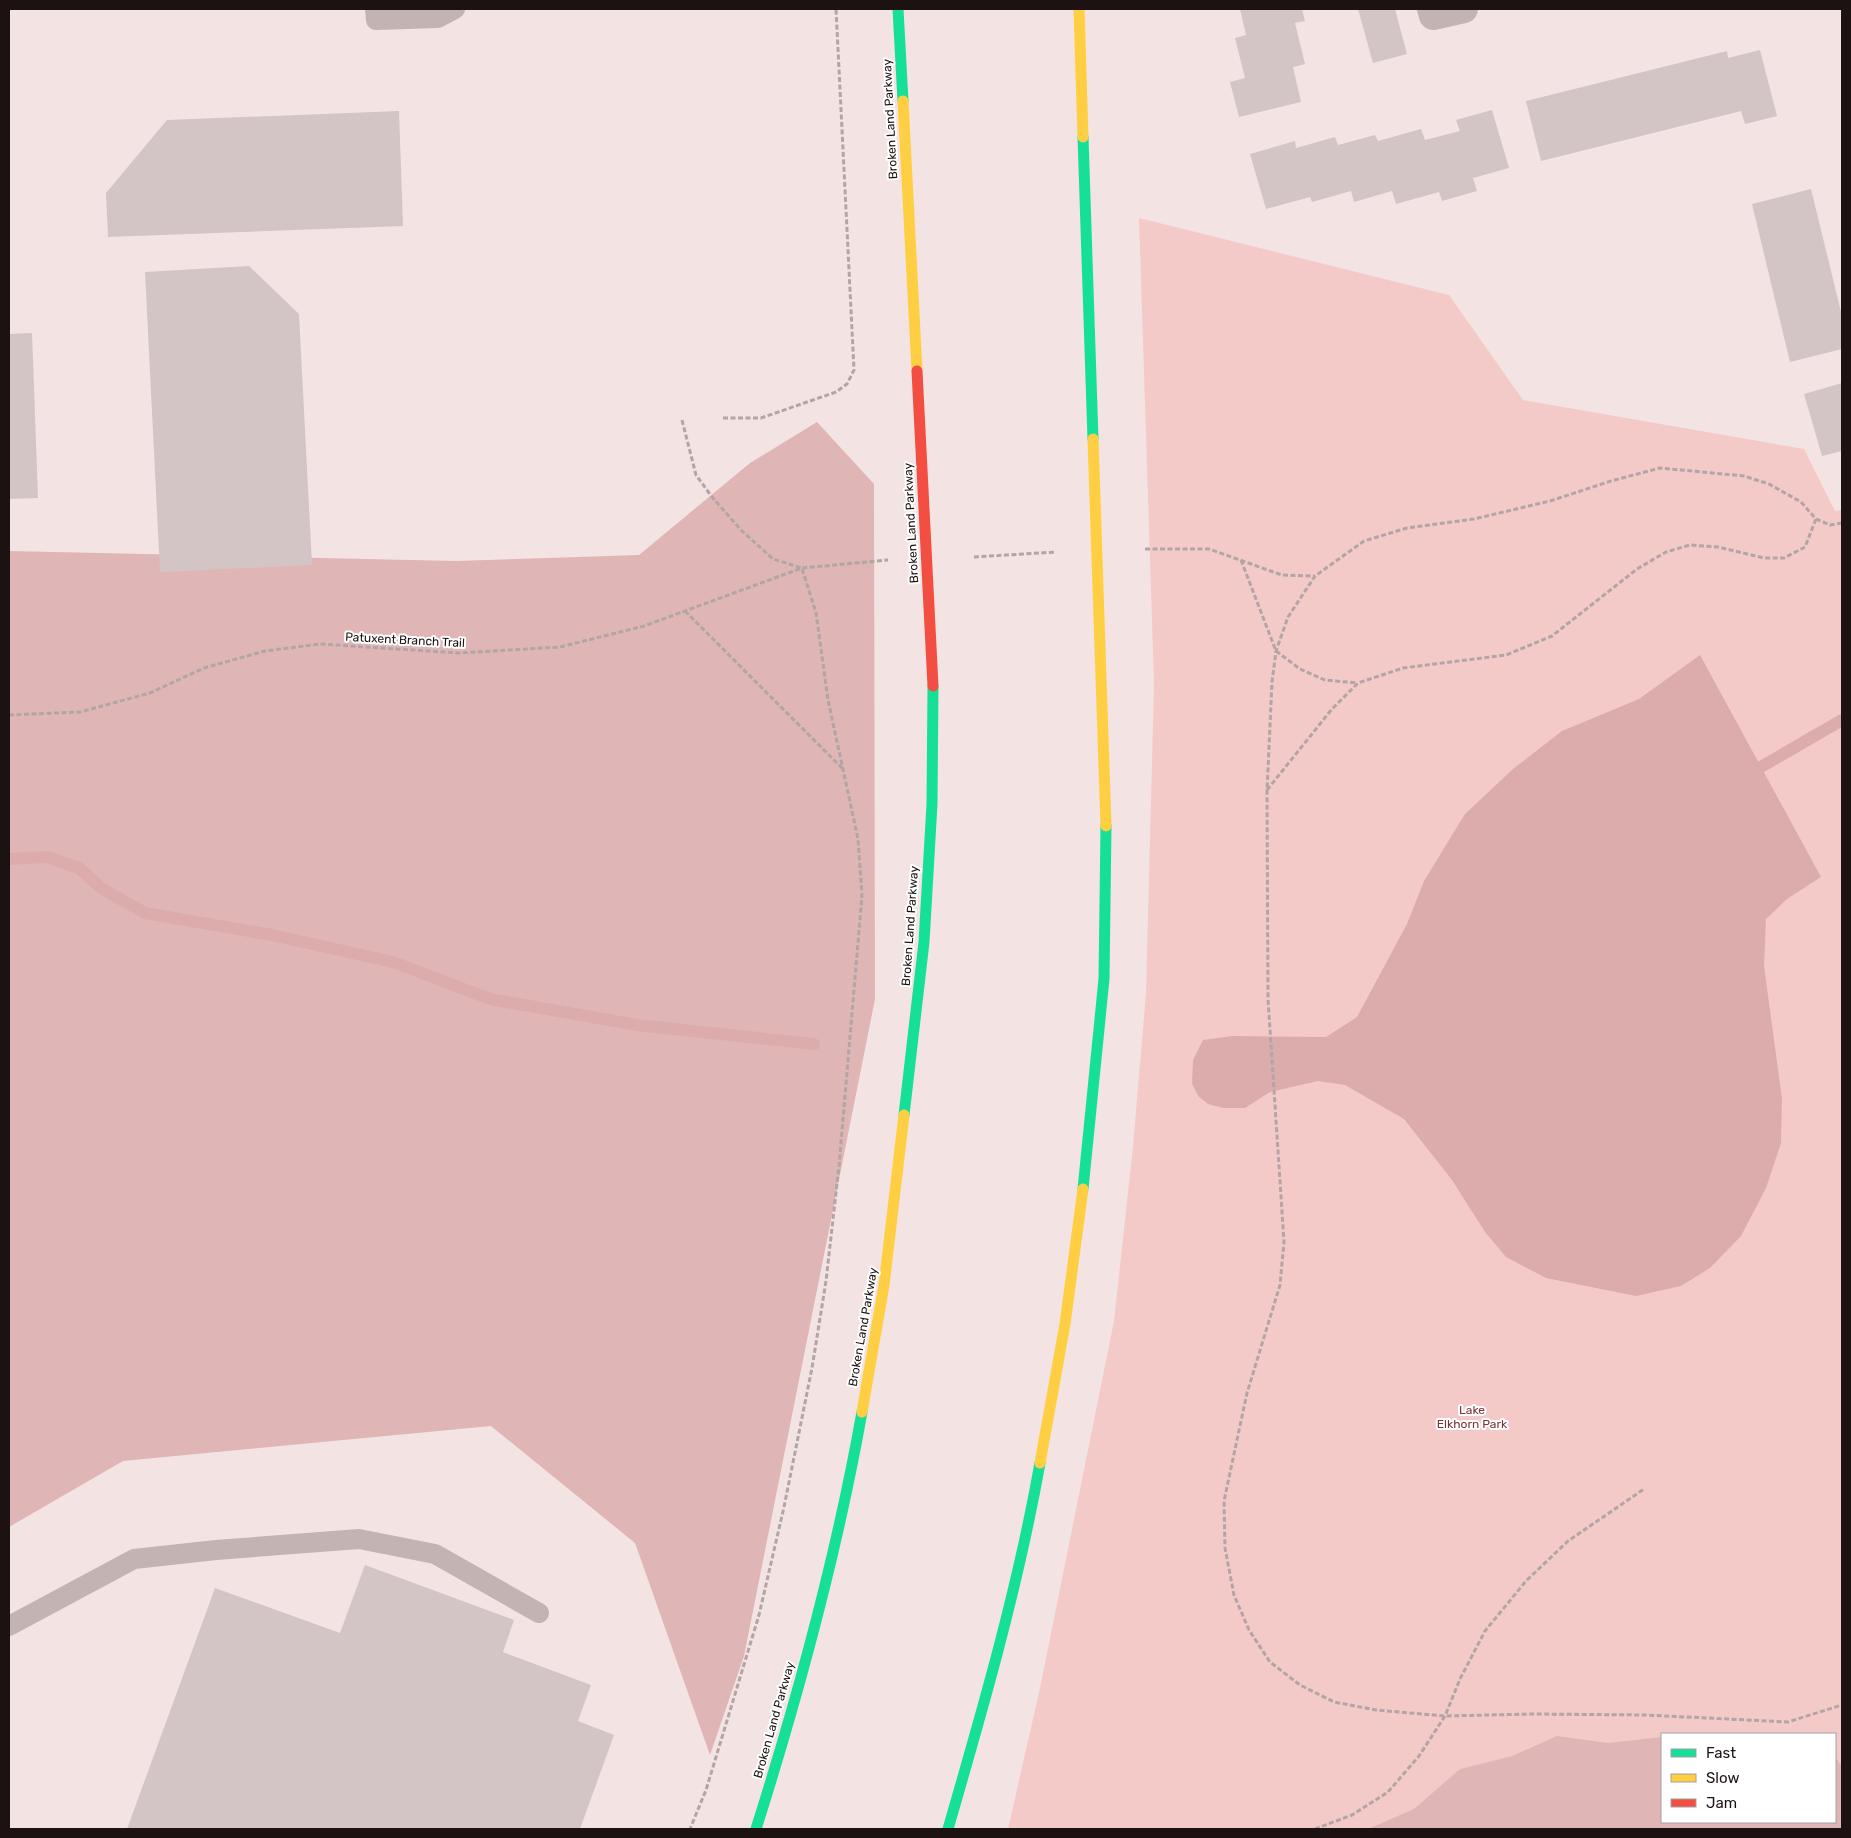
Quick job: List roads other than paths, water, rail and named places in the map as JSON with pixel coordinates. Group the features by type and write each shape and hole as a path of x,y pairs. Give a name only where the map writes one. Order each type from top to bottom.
{"main road":[{"name":"Broken Land Parkway","path":"756,1829 776,1766 818,1614 855,1452 884,1285 924,942 932,804 933,672 898,9"},
{"path":"948,1829 991,1681 1032,1509 1065,1324 1089,1144 1104,979 1106,834 1079,9"}],"street":[{"path":"1431,9 1433,16 1464,9"}],"lane":[{"path":"375,9 376,20 438,18 455,9"},
{"path":"9,1626 134,1559 216,1550 359,1539 435,1554 539,1613"}],"waterway":[{"path":"1747,775 1842,720"},
{"path":"9,859 47,857 79,868 101,888 145,913 272,935 393,962 490,999 637,1025 814,1044"}],"park label":[{"name":"Lake Elkhorn Park","path":"1472,1417"}]}
